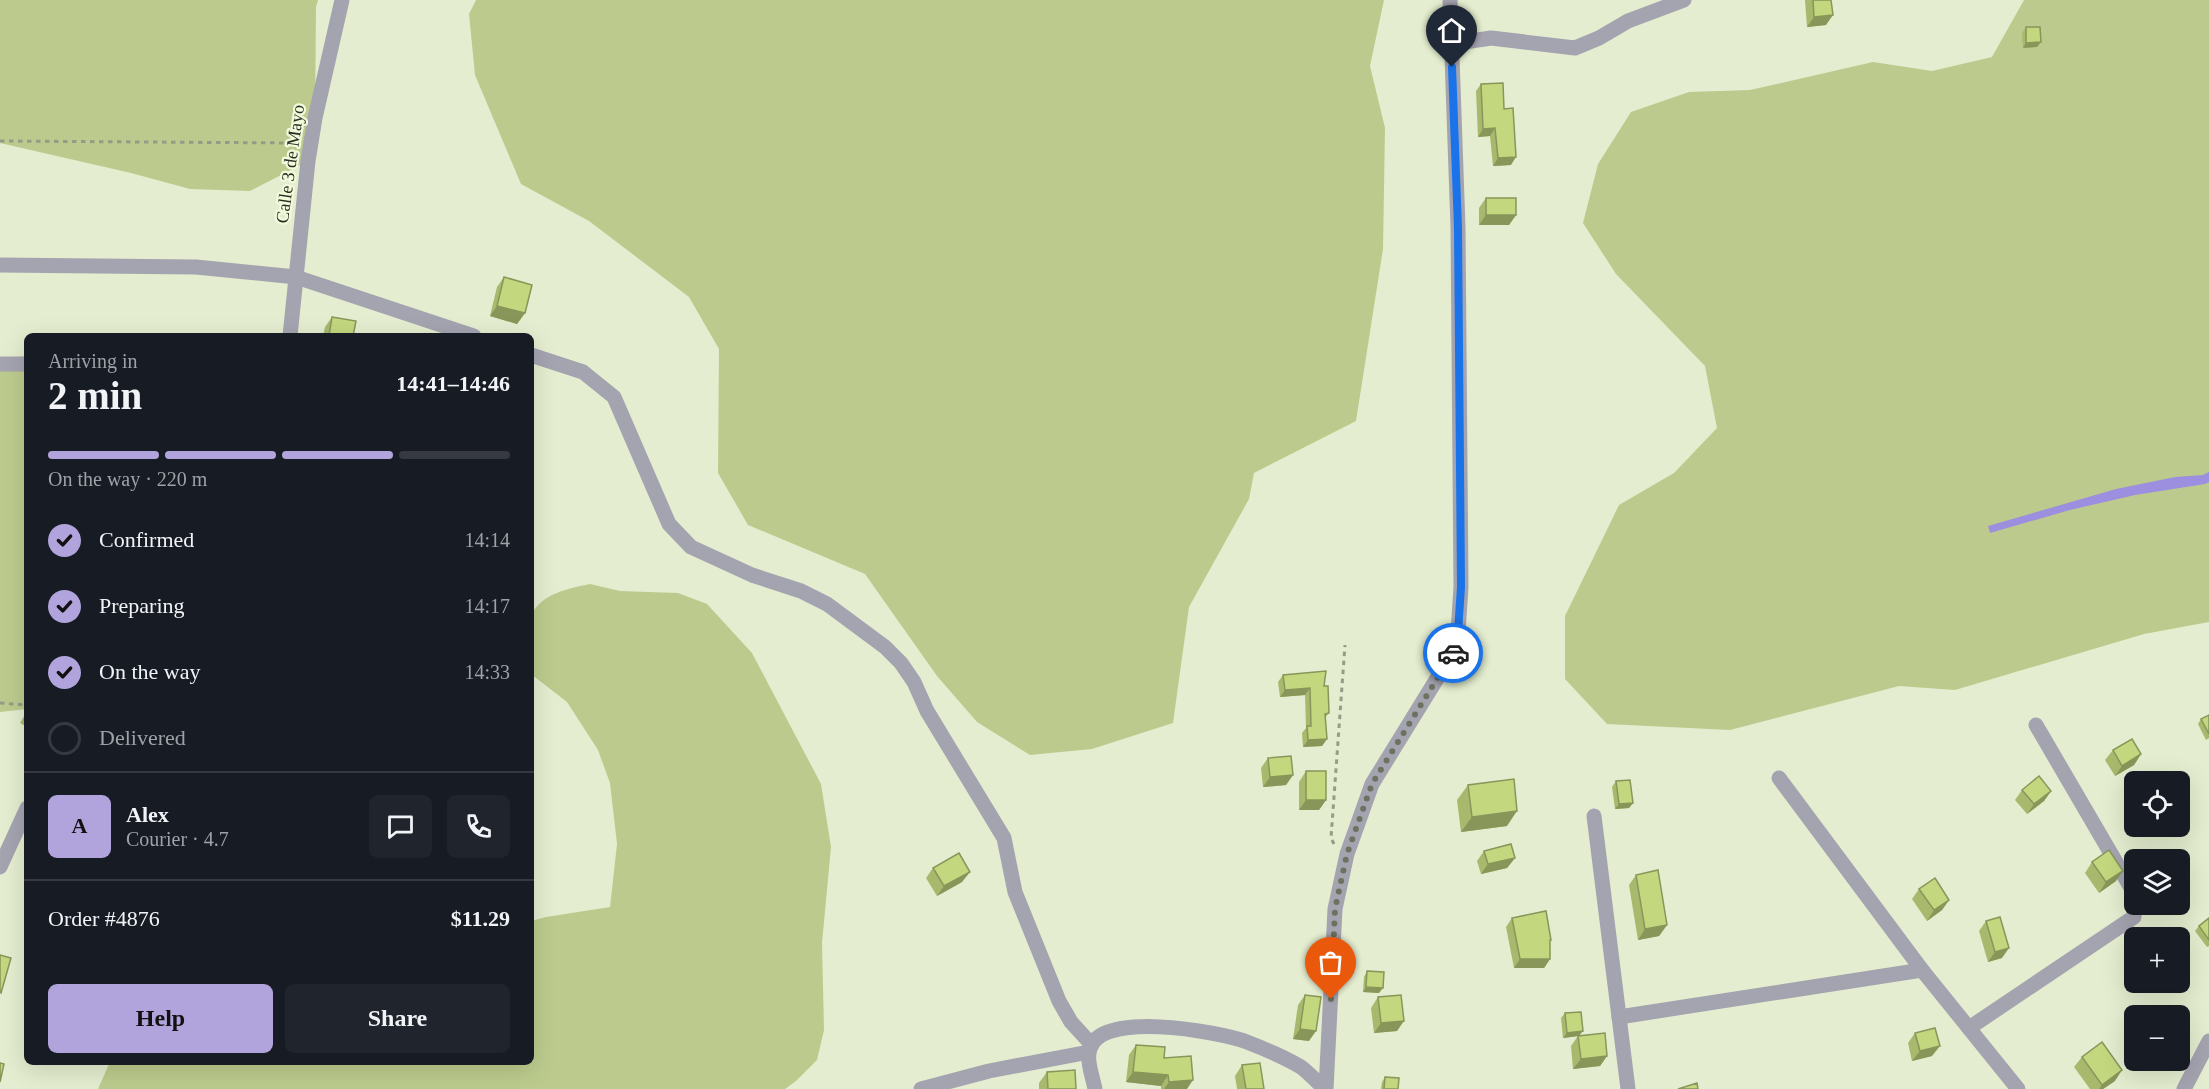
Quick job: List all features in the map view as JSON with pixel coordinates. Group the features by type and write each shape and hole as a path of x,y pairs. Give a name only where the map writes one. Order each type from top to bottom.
{"street":[{"name":"Calle 3 de Mayo","path":"290,333 311,143 342,0"},
{"path":"1325,1089 1335,909 1344,865 1372,784 1454,651 1458,632 1461,587 1458,228 1450,0"},
{"path":"1452,44 1491,38 1575,48 1599,38 1628,21 1684,0"},
{"path":"0,266 196,267 296,277 465,333"},
{"path":"534,356 583,372 614,397 669,524 691,547 752,575 801,591 827,604 885,647 901,663 914,682 927,711 1004,838 1015,892 1054,990 1071,1022 1090,1049 1095,1089"},
{"path":"0,364 24,364"},
{"path":"2036,725 2124,876"},
{"path":"1779,778 1922,970 2018,1089"},
{"path":"0,867 24,815"},
{"path":"1594,816 1628,1089"},
{"path":"1969,1028 2134,915"},
{"path":"1619,1017 1922,970"},
{"path":"921,1089 989,1071 1090,1049 1110,1031 1123,1027 1180,1028 1216,1033 1245,1041 1302,1068 1325,1089"},
{"path":"2184,1089 2209,1041"}],"path":[{"path":"0,141 311,143"},
{"path":"1344,865 1331,838 1345,645"},
{"path":"0,703 24,705"}],"green space":[{"path":"0,0 318,0 316,7 315,118 308,161 250,191 190,189 0,143"},
{"path":"476,0 1384,0 1370,66 1385,128 1383,249 1356,421 1254,473 1249,499 1189,607 1173,723 1092,749 1030,755 977,722 937,676 865,574 748,525 718,473 719,349 689,297 589,221 521,184 475,75 469,14"},
{"path":"2024,0 2209,0 2209,622 2144,634 1955,690 1899,686 1730,730 1607,724 1565,679 1565,616 1619,505 1674,473 1717,428 1705,366 1616,274 1583,223 1598,164 1631,112 1689,92 1750,90 1873,62 1932,71 1992,57"},
{"path":"24,356 24,709 0,712 0,365"},
{"path":"590,584 620,591 678,593 707,604 752,653 821,784 831,847 822,943 824,1030 817,1060 785,1089 98,1089 109,1065 534,1065 534,920 610,907 617,844 610,783 598,750 567,702 534,676 534,611 549,597 564,590"}],"shaded area":[{"path":"2209,472 2209,482 2205,484 2135,495 2070,510 1990,533 1988,526 2116,489 2175,477 2203,475"}],"building":[{"path":"1813,0 1831,0 1833,15 1814,17"},
{"path":"2026,27 2040,27 2041,42 2026,43"},
{"path":"1503,83 1504,109 1513,108 1516,157 1498,158 1495,128 1483,129 1481,84"},
{"path":"1486,198 1516,198 1516,215 1486,215"},
{"path":"504,277 532,285 525,313 497,306"},
{"path":"332,317 356,321 354,333 329,333"},
{"path":"1326,671 1324,686 1328,686 1329,713 1325,714 1327,739 1308,740 1307,726 1311,726 1310,688 1285,690 1283,675"},
{"path":"2209,715 2209,734 2201,719"},
{"path":"2132,739 2141,754 2122,766 2113,750"},
{"path":"1291,756 1293,775 1270,777 1268,758"},
{"path":"1306,771 1326,771 1326,800 1306,800"},
{"path":"2039,776 2051,791 2034,804 2022,790"},
{"path":"1514,779 1517,811 1472,817 1468,785"},
{"path":"1630,780 1633,803 1619,804 1616,781"},
{"path":"1511,844 1515,858 1488,864 1484,851"},
{"path":"2109,850 2123,871 2106,882 2092,862"},
{"path":"959,853 970,872 944,886 933,868"},
{"path":"1658,870 1667,925 1645,929 1636,875"},
{"path":"1935,878 1949,900 1934,910 1919,889"},
{"path":"1546,911 1551,940 1550,959 1520,959 1512,918"},
{"path":"2000,917 2009,948 1995,952 1986,921"},
{"path":"2209,918 2209,940 2199,926"},
{"path":"0,955 11,958 1,993 0,992"},
{"path":"1367,971 1384,972 1383,988 1366,987"},
{"path":"1305,995 1321,997 1316,1031 1300,1029"},
{"path":"1401,995 1404,1021 1381,1023 1378,997"},
{"path":"1581,1012 1583,1031 1567,1033 1565,1013"},
{"path":"1935,1028 1940,1046 1920,1051 1915,1033"},
{"path":"1605,1033 1607,1056 1581,1059 1578,1036"},
{"path":"2102,1042 2122,1070 2102,1085 2082,1057"},
{"path":"1136,1045 1165,1047 1164,1058 1191,1056 1193,1080 1169,1082 1168,1075 1133,1072"},
{"path":"0,1063 4,1064 0,1082"},
{"path":"1260,1063 1264,1089 1246,1089 1242,1065"},
{"path":"1075,1070 1076,1089 1048,1089 1047,1072"},
{"path":"1385,1077 1399,1078 1398,1089 1384,1089"},
{"path":"1697,1083 1698,1089 1678,1089"}],"way so far":[{"path":"1331,999 1335,909 1347,854 1372,784 1453,653"}],"route":[{"path":"1452,67 1458,228 1461,587 1458,632 1453,653"}]}
